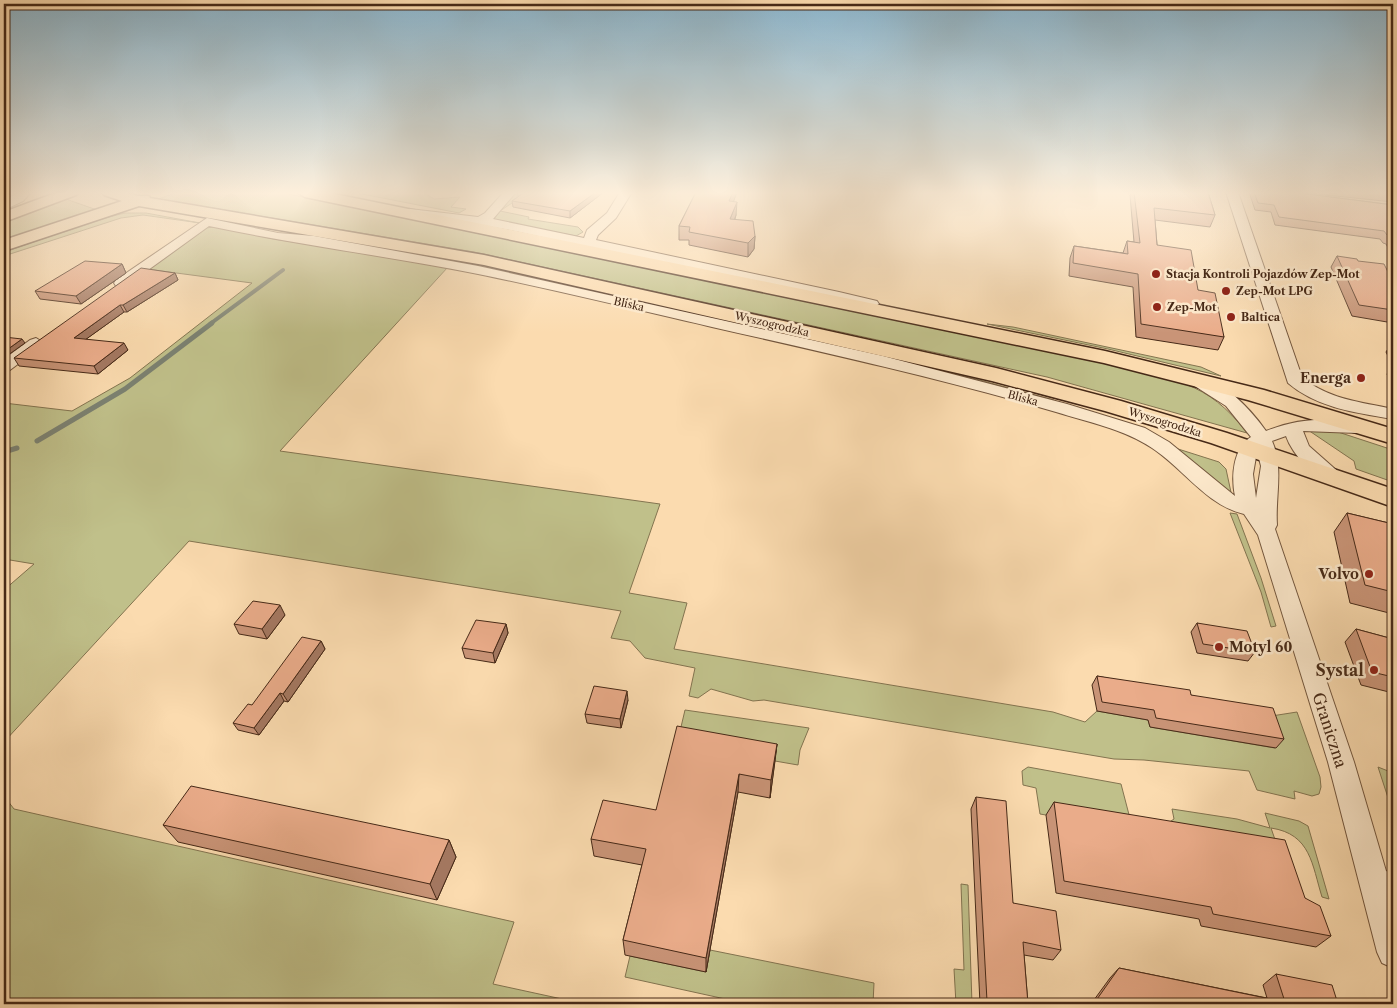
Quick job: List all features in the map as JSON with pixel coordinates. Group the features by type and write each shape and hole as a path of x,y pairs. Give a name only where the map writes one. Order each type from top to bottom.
{"main road":[{"path":"4,246 24,239"},
{"name":"Wyszogrodzka","path":"365,239 458,255 675,302 1024,382 1259,447 1393,498"},
{"path":"537,239 969,328 1191,377 1384,434"}],"street":[{"name":"Bliska","path":"110,291 183,239"},
{"name":"Bliska","path":"302,239 432,261 873,359 1100,418 1140,432 1156,441 1220,495 1261,519"},
{"path":"594,239 969,328"},
{"path":"1248,239 1294,379 1305,389 1326,397 1393,414"},
{"path":"4,367 50,334"},
{"path":"1191,377 1212,388 1232,403 1249,420 1259,447 1270,465 1261,519"},
{"path":"1259,447 1294,426 1323,424 1384,434"},
{"path":"1294,426 1298,447 1333,476"},
{"name":"Graniczna","path":"1259,447 1242,481 1261,519 1383,886 1393,952"}],"green space":[{"path":"42,239 56,239 4,256 4,252"},
{"path":"188,239 274,239 448,267 280,451 660,504 629,593 687,603 674,649 1053,712 1085,722 1097,711 1148,720 1150,727 1275,748 1265,717 1297,712 1320,777 1321,787 1319,794 1312,796 1294,791 1295,799 1257,790 1249,771 1144,760 1114,759 764,700 753,701 711,689 698,698 689,696 695,668 645,658 630,641 611,638 621,611 189,541 4,742 4,590 34,564 4,559 4,403 72,411 130,378 252,283 146,269"},
{"path":"313,239 334,239 500,270 927,366 1054,400 1054,402 895,361"},
{"path":"397,239 506,239 1113,365 1171,379 1203,392 1232,415 1247,433 1047,377 474,252"},
{"path":"987,324 1013,327 1201,367 1221,376 1108,349"},
{"path":"1308,430 1332,430 1393,450 1393,482 1356,469 1354,461"},
{"path":"1175,448 1219,462 1226,469 1232,497"},
{"path":"1230,513 1237,514 1261,578 1276,626 1271,627 1261,592"},
{"path":"685,710 809,728 800,750 798,765 677,744"},
{"path":"1028,767 1121,784 1133,830 1040,814 1036,788 1023,785 1022,771"},
{"path":"1378,767 1393,773 1393,813"},
{"path":"4,796 14,809 514,922 493,984 585,1004 4,1004"},
{"path":"1172,809 1237,819 1270,828 1265,813 1299,821 1308,826 1329,899 1322,897 1308,853 1302,844 1284,831 1271,828 1280,854 1168,823 1174,819"},
{"path":"961,884 968,885 972,1004 956,1004 954,969 964,970"},
{"path":"710,950 874,983 873,1004 748,1004 625,977 630,956 706,972"}],"building":[{"path":"727,239 752,239 748,243"},
{"path":"1140,239 1157,239 1157,245 1191,250 1198,290 1215,293 1224,337 1141,324 1138,274 1073,263 1074,246 1128,254 1127,241 1140,243"},
{"path":"1337,256 1384,264 1393,282 1393,310 1359,305"},
{"path":"85,261 122,264 76,296 35,291"},
{"path":"141,268 175,273 123,305 120,305 74,338 124,343 94,366 14,358"},
{"path":"4,337 22,339 4,352"},
{"path":"1347,513 1393,524 1393,592 1365,585"},
{"path":"253,601 280,605 262,629 234,624"},
{"path":"476,620 506,624 493,653 462,648"},
{"path":"1197,623 1247,631 1255,652 1203,644"},
{"path":"1356,629 1393,639 1393,677 1372,672"},
{"path":"302,637 321,641 283,694 280,693 254,728 233,723 248,704 252,705"},
{"path":"1097,676 1190,690 1191,695 1273,708 1284,739 1156,718 1154,710 1102,702"},
{"path":"594,686 627,691 620,719 585,714"},
{"path":"677,726 777,744 771,780 739,774 706,958 623,940 646,849 591,839 603,800 656,810"},
{"path":"191,786 449,840 430,884 163,825"},
{"path":"976,797 1006,801 1013,903 1056,911 1061,950 1023,942 1028,1004 1003,1004 987,1001"},
{"path":"1054,802 1285,840 1305,898 1320,906 1331,936 1213,914 1211,907 1064,881"},
{"path":"1119,968 1285,1002 1276,974 1332,985 1338,1004 1095,1004"}],"waterway":[{"path":"210,324 283,270"},
{"path":"37,441 125,389 212,323"},
{"path":"4,452 17,448"}],"place":[{"name":"Stacja Kontroli Pojazdów Zep-Mot","path":"1156,274"},
{"name":"Zep-Mot LPG","path":"1226,291"},
{"name":"Zep-Mot","path":"1157,307"},
{"name":"Baltica","path":"1231,317"},
{"name":"Energa","path":"1361,378"},
{"name":"Volvo","path":"1369,574"},
{"name":"Motyl 60","path":"1219,647"},
{"name":"Systal","path":"1374,670"}]}
